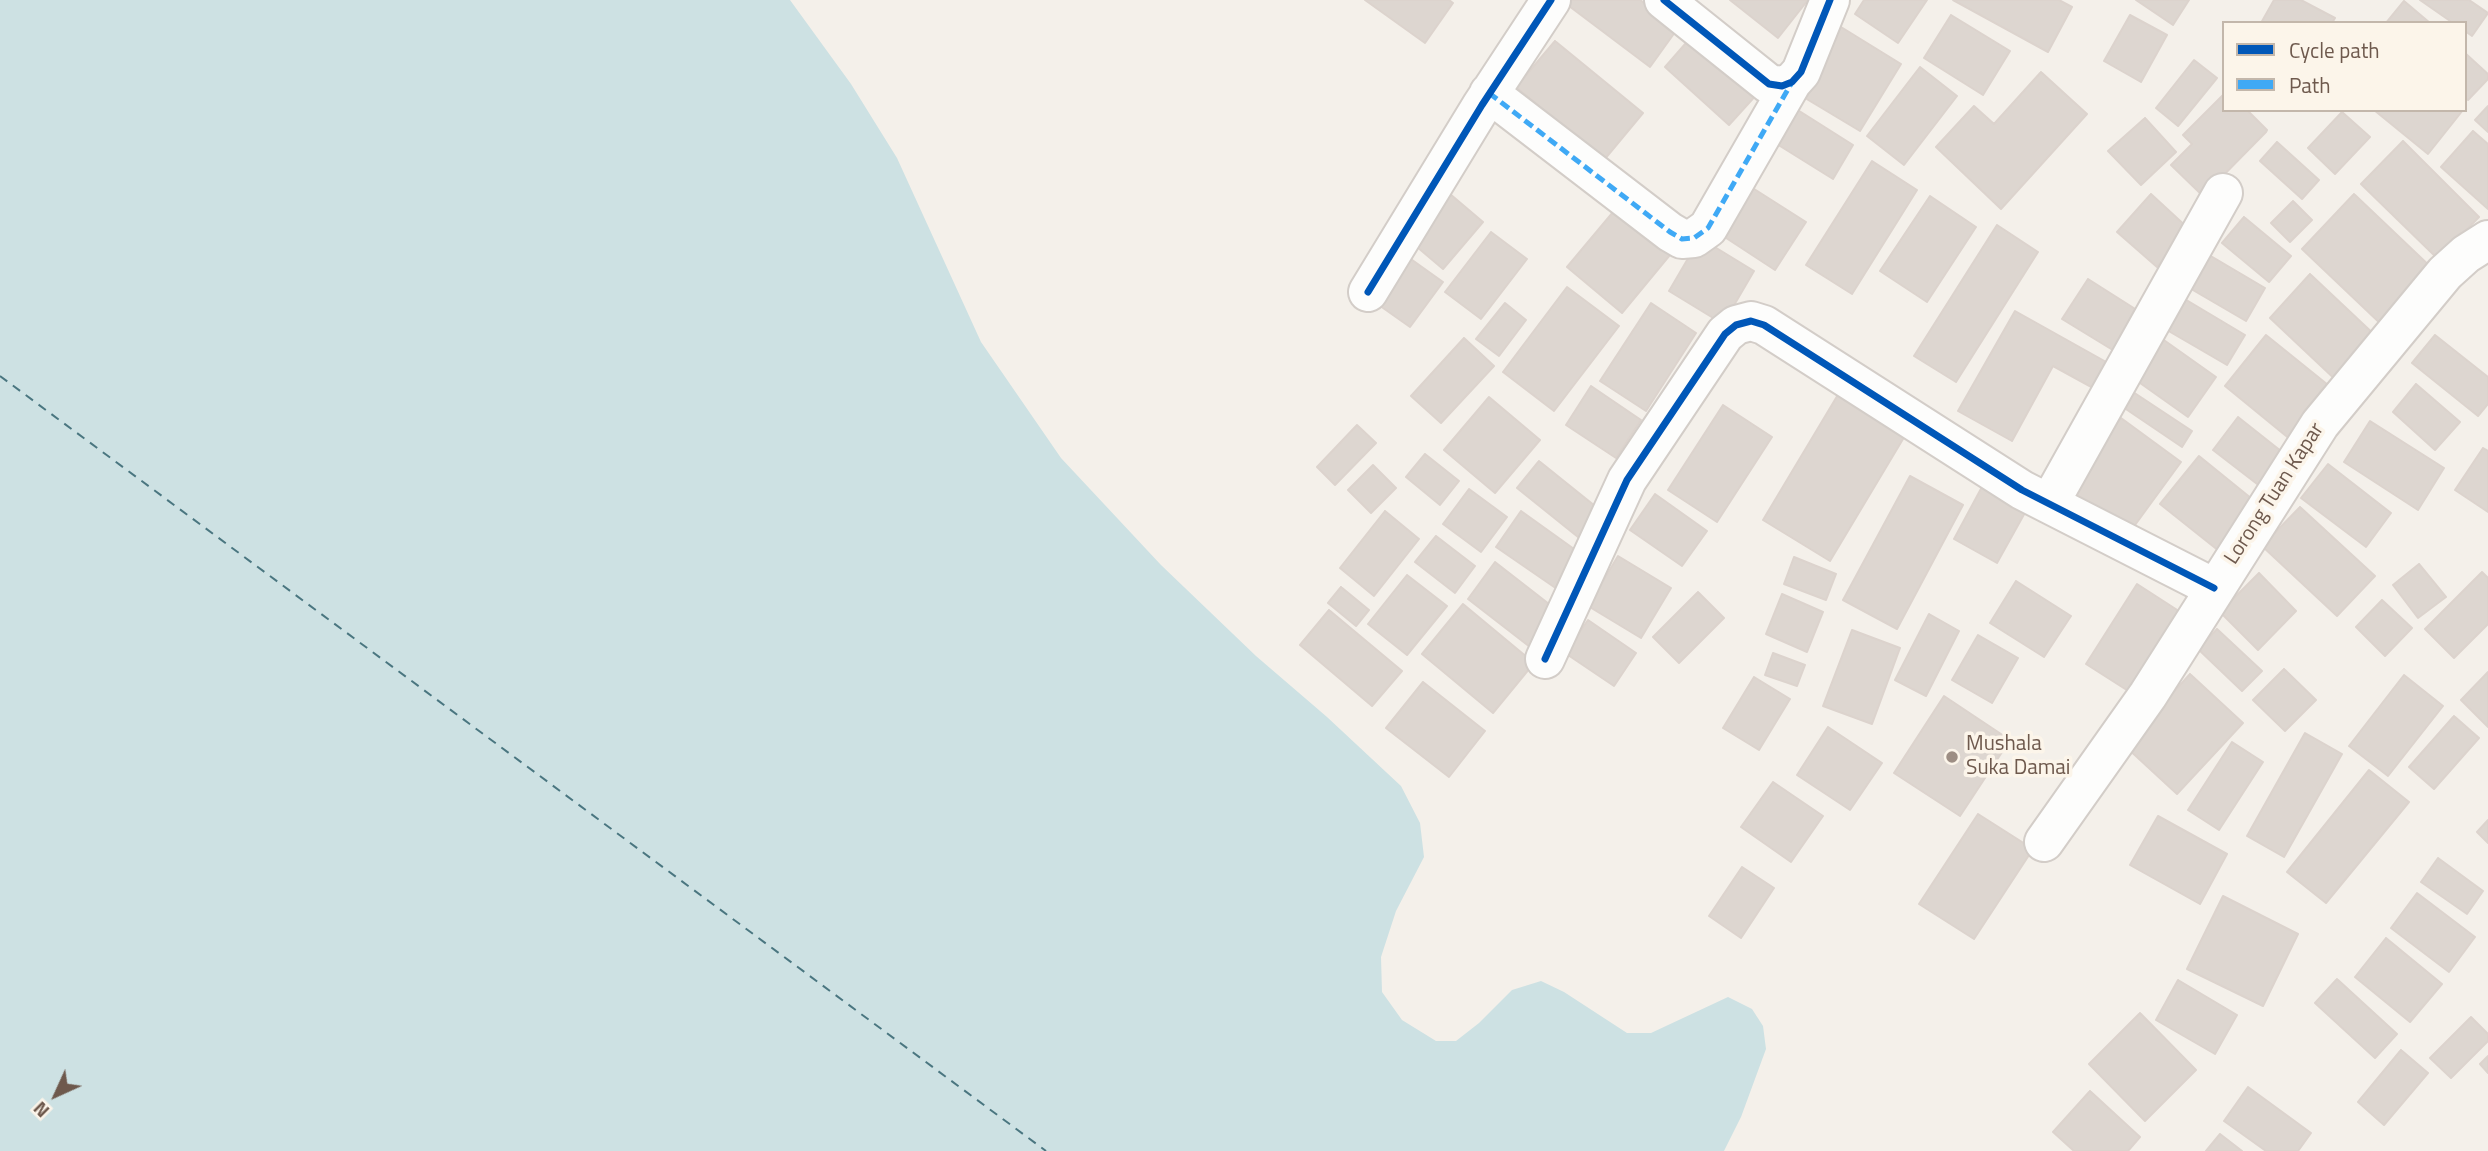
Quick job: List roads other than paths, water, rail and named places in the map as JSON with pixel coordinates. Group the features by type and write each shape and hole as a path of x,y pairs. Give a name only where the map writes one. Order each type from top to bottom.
{"street":[{"path":"1368,292 1489,93 1551,0"},
{"path":"1664,0 1769,84 1782,86 1793,82"},
{"path":"1489,93 1670,232 1682,239 1694,238 1708,228 1801,72 1829,0"},
{"path":"2049,504 2223,193"},
{"name":"Lorong Tuan Kapar","path":"2044,842 2148,695 2319,424 2445,273 2466,254 2488,240"},
{"path":"1545,659 1627,480 1725,334 1736,325 1751,321 1764,325 2010,482 2214,588"}],"place":[{"name":"Mushala Suka Damai","path":"1952,757"}]}
